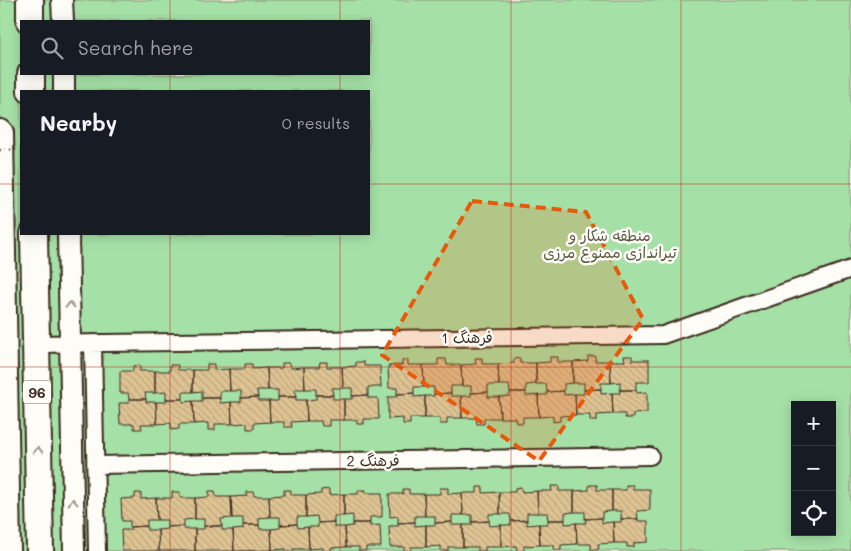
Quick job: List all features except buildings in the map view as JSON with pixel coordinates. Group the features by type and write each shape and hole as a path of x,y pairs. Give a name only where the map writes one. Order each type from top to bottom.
{"main road":[{"path":"30,0 30,20"},
{"path":"31,75 31,90"},
{"name":"96","path":"0,133 7,551"},
{"name":"96","path":"34,235 40,551"}],"street":[{"path":"62,0 63,20"},
{"path":"64,75 64,90"},
{"path":"68,235 74,551"},
{"name":"فرهنگ 1","path":"36,344 663,335 851,269"},
{"path":"93,343 97,551"},
{"name":"فرهنگ 2","path":"96,465 650,456"}],"path":[{"path":"0,150 20,149"}],"highlighted area":[{"path":"472,201 586,212 643,319 539,461 382,355"}],"green space":[{"name":"منطقه شکار و تیراندازی ممنوع مرزی","path":"0,0 851,0 851,551 0,551"}]}
